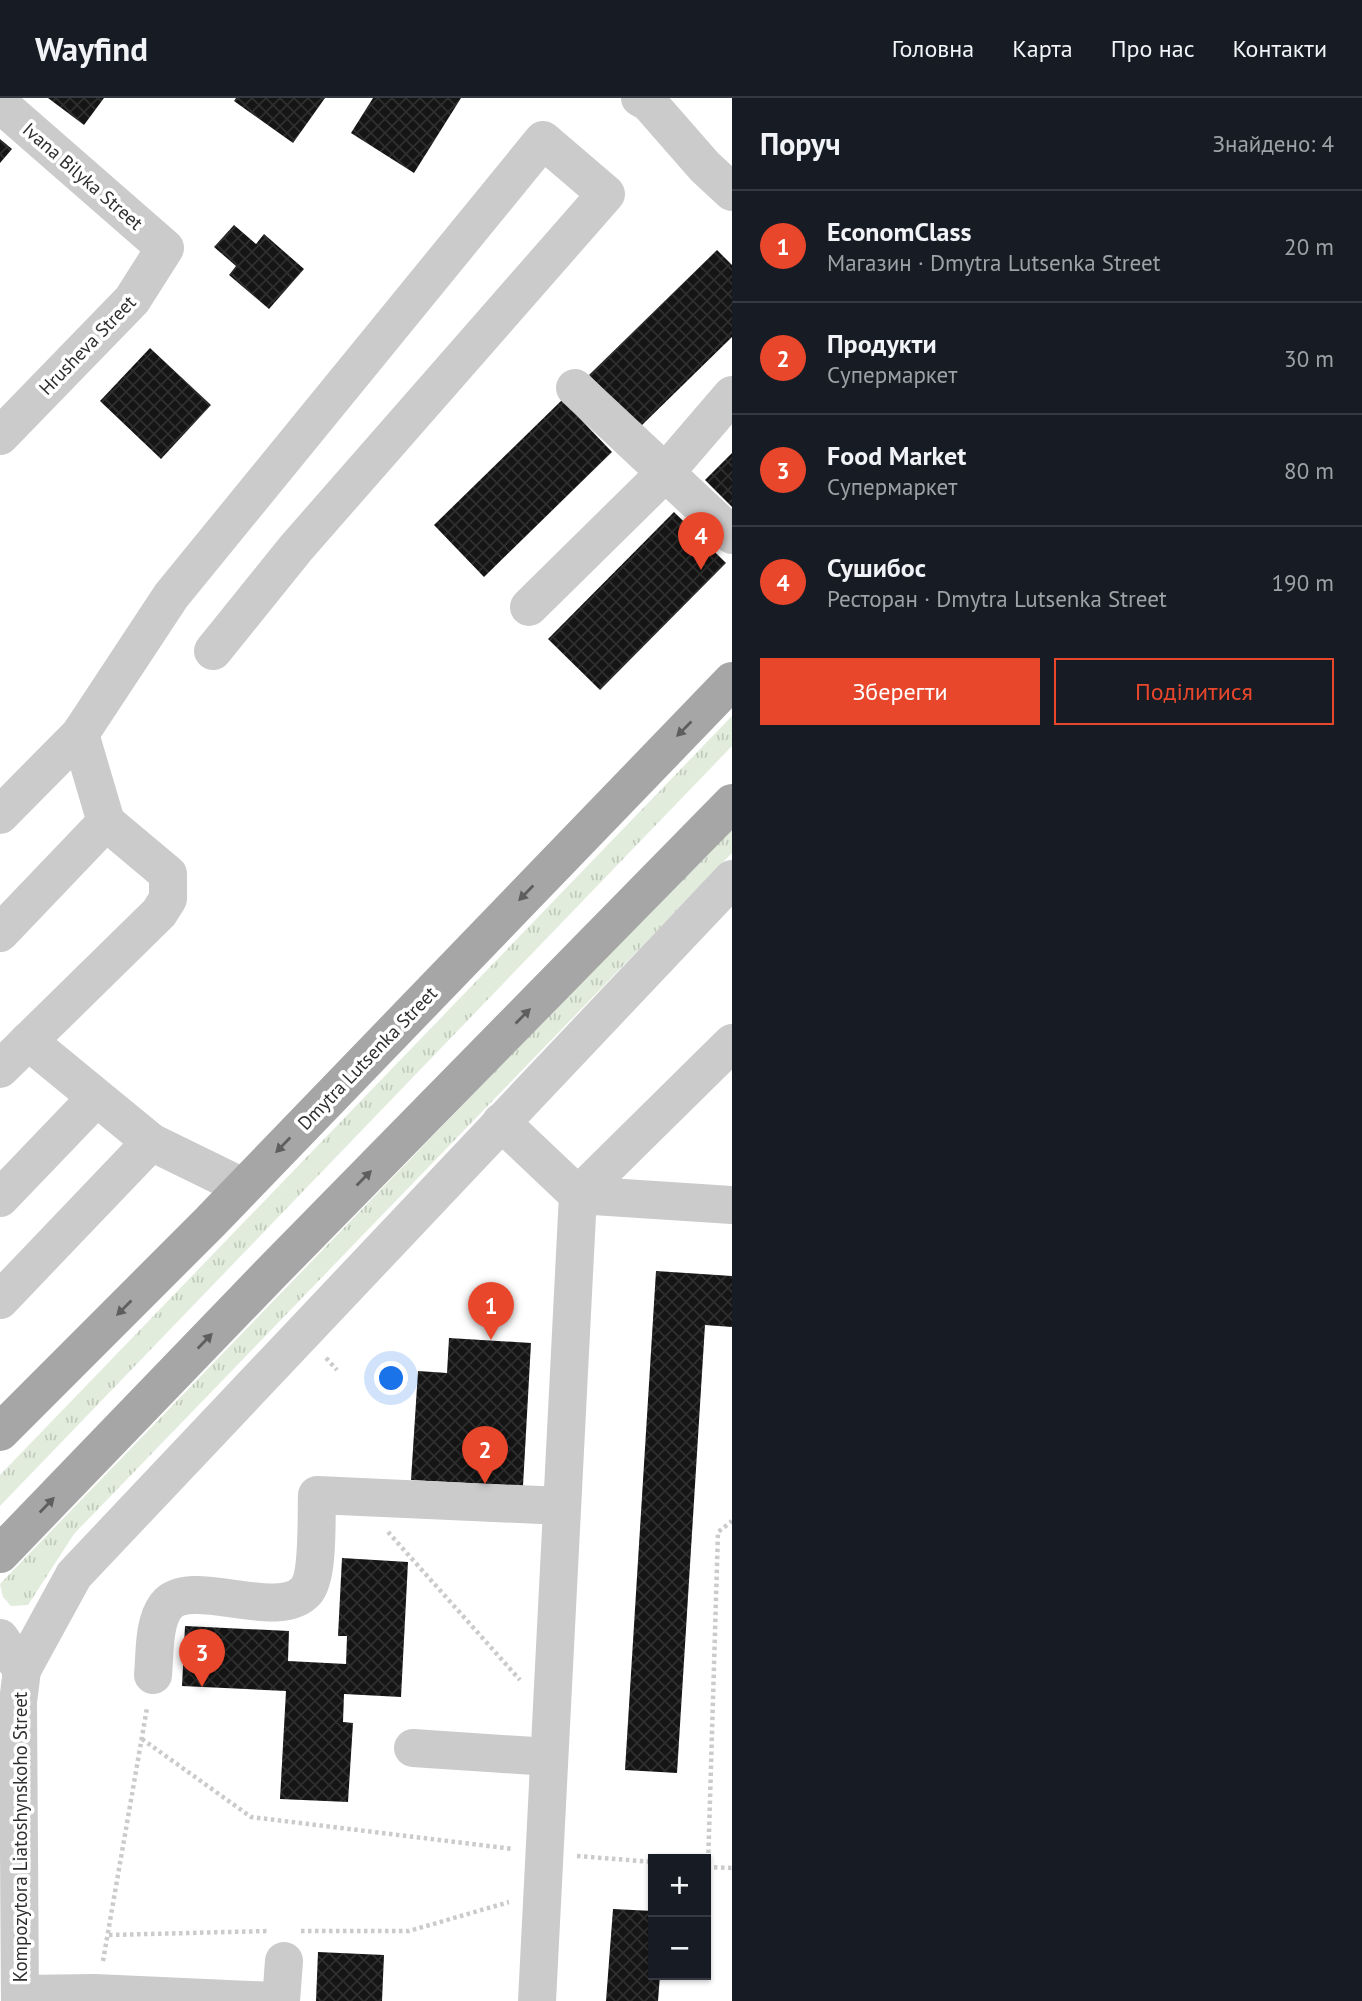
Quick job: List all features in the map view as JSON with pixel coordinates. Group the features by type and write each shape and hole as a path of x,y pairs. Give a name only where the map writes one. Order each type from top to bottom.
{"main road":[{"name":"Dmytra Lutsenka Street","path":"0,1432 243,1187 732,681"},
{"path":"0,1554 277,1266 732,803"}],"street":[{"path":"648,100 705,167 732,192"},
{"name":"Ivana Bilyka Street","path":"0,104 165,248"},
{"path":"0,815 80,734 172,596 543,140 606,194 296,548 213,651"},
{"name":"Hrusheva Street","path":"0,436 132,300 165,248"},
{"path":"575,388 732,535"},
{"path":"529,607 665,473 732,395"},
{"path":"0,1069 159,913 168,899 168,874 106,822 80,734"},
{"path":"0,933 106,822"},
{"path":"22,1670 74,1575 732,879"},
{"path":"28,1041 95,1099 151,1142 243,1187"},
{"path":"537,2001 543,1892 542,1853 578,1195 732,1043"},
{"path":"0,1198 95,1099"},
{"path":"501,1122 578,1195 732,1205"},
{"path":"0,1300 151,1142"},
{"path":"153,1675 160,1621 166,1606 181,1595 278,1602 295,1598 306,1591 313,1576 317,1495 562,1506"},
{"name":"Kompozytora Liatoshynskoho Street","path":"0,1638 22,1670 18,1702 20,1997"},
{"path":"413,1748 549,1757"},
{"path":"281,2001 284,1941"},
{"path":"20,1997 117,1996 274,2001"}],"path":[{"path":"358,1498 551,1714"},
{"path":"707,1854 718,1532 732,1521"},
{"path":"117,1996 109,1935 153,1675"},
{"path":"142,1739 251,1817 542,1853 648,1862"},
{"path":"711,1867 732,1868"},
{"path":"109,1935 284,1941 409,1931 543,1892"}],"green space":[{"path":"732,716 732,746 0,1506 0,1475"},
{"path":"732,826 732,853 74,1534 28,1605 11,1606 3,1597 0,1584"}],"building":[{"path":"48,98 104,98 84,125"},
{"path":"236,98 325,98 293,143 234,101"},
{"path":"373,98 461,98 414,173 351,133"},
{"path":"0,139 12,149 0,163"},
{"path":"234,225 256,244 264,234 304,269 269,309 229,275 236,266 214,247"},
{"path":"717,250 732,265 732,337 640,427 589,375"},
{"path":"150,348 211,405 161,459 100,401"},
{"path":"562,400 612,452 484,577 434,525"},
{"path":"732,453 732,507 705,480"},
{"path":"674,512 726,563 600,690 548,639"},
{"path":"656,1271 732,1276 732,1327 705,1325 677,1773 625,1770"},
{"path":"449,1338 531,1343 523,1486 411,1480 418,1371 447,1373"},
{"path":"342,1558 408,1562 401,1697 344,1694 343,1722 353,1723 348,1802 280,1799 286,1691 182,1686 185,1626 289,1631 288,1661 346,1664 347,1636 338,1636"},
{"path":"613,1909 648,1911 648,1980 660,1980 658,2001 606,2001"},
{"path":"318,1952 384,1955 382,2001 316,2001"}],"place":[{"name":"Сушибос","path":"701,570"},
{"name":"EconomClass","path":"491,1340"},
{"name":"Продукти","path":"485,1484"},
{"name":"Food Market","path":"202,1687"}]}
